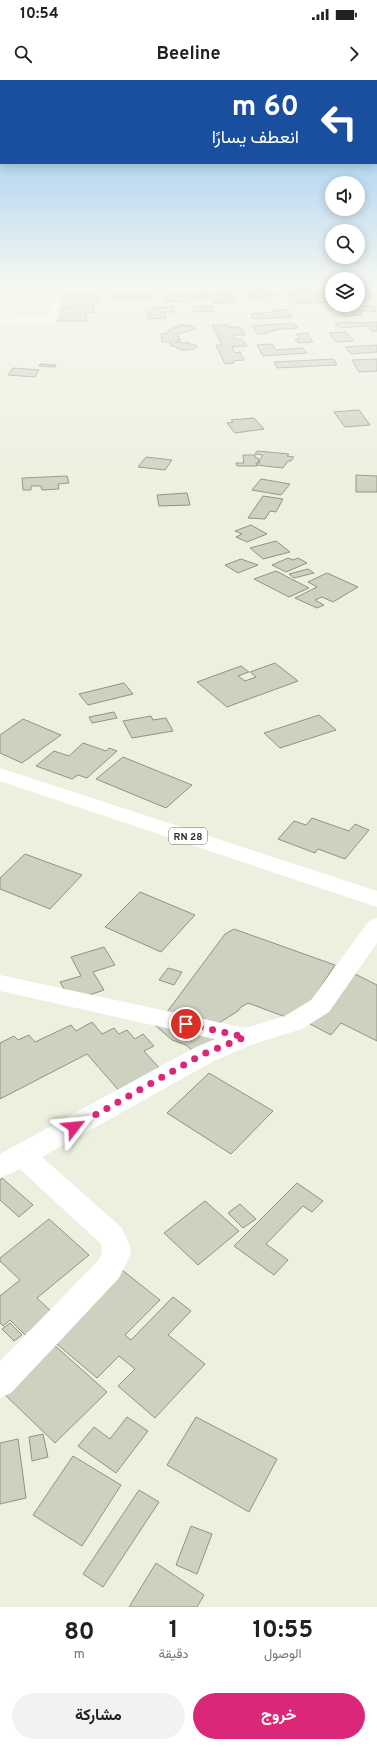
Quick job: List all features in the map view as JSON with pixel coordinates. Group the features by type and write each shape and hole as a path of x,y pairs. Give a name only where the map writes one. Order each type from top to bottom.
{"main road":[{"name":"RN 28","path":"0,774 377,899"}],"street":[{"path":"0,1383 109,1270 116,1256 117,1247 112,1237 11,1161 203,1054 245,1037 292,1022 320,1006 377,926"},
{"path":"0,983 245,1037"}],"building":[{"path":"221,356 242,356 244,360 233,361 234,363 225,364"},
{"path":"334,359 337,365 277,368 274,362"},
{"path":"377,359 377,371 359,372 352,360"},
{"path":"40,364 56,365 55,367 39,366"},
{"path":"13,368 39,370 35,377 8,375"},
{"path":"359,410 370,425 345,427 334,412"},
{"path":"254,418 264,429 235,433 227,423 233,422 231,420"},
{"path":"257,451 289,454 287,456 294,457 291,461 288,461 283,468 256,465 263,455 255,454"},
{"path":"243,455 255,455 255,458 258,458 260,463 256,463 257,466 237,466 236,463 244,463"},
{"path":"146,457 172,460 165,470 138,467"},
{"path":"356,475 377,476 377,492 356,492"},
{"path":"67,476 69,483 58,484 59,489 42,490 41,486 31,486 31,490 23,490 22,478"},
{"path":"261,479 290,484 281,495 252,490"},
{"path":"187,493 190,505 159,506 157,495"},
{"path":"263,496 283,499 276,512 270,511 265,519 248,518"},
{"path":"251,525 267,534 247,542 236,537 242,534 235,531"},
{"path":"276,541 290,552 263,559 250,548"},
{"path":"288,558 293,560 298,558 307,563 286,572 272,565"},
{"path":"241,559 258,565 238,573 225,565"},
{"path":"308,569 314,573 294,578 289,574"},
{"path":"276,571 309,588 289,597 254,579"},
{"path":"327,573 358,587 333,602 322,597 315,600 324,605 317,608 295,598 317,587 308,582"},
{"path":"275,663 298,681 227,707 197,682 241,666 249,672 238,676 245,681 256,677 250,672"},
{"path":"124,683 133,694 88,705 79,694"},
{"path":"114,712 117,718 92,723 89,717"},
{"path":"319,715 336,730 280,748 264,733"},
{"path":"151,716 153,720 166,718 173,731 132,738 123,721"},
{"path":"23,719 61,735 22,763 0,753 0,735"},
{"path":"83,743 106,751 109,748 117,751 87,778 78,775 72,779 36,766 54,751 69,756"},
{"path":"123,757 192,785 166,808 96,779"},
{"path":"312,818 349,831 355,824 369,830 345,859 318,849 315,853 278,839 294,821 306,825"},
{"path":"25,854 82,875 50,909 0,889 0,878"},
{"path":"140,892 195,915 161,952 105,927"},
{"path":"234,929 335,965 306,1009 291,1019 248,1003 211,1028 220,1036 194,1052 186,1045 172,1040 131,1004 164,1016 225,934"},
{"path":"104,947 115,965 93,972 104,990 71,1001 60,982 81,976 71,957"},
{"path":"168,968 182,972 174,985 159,980"},
{"path":"355,974 377,985 377,1041 341,1023 331,1035 310,1024"},
{"path":"92,1022 102,1034 114,1028 119,1034 127,1030 135,1039 143,1034 154,1046 144,1051 162,1071 121,1093 87,1054 0,1099 0,1043 14,1036 18,1040 29,1035 35,1042 71,1025 76,1031"},
{"path":"209,1073 273,1111 231,1154 167,1113"},
{"path":"2,1178 33,1205 19,1217 0,1200 0,1180"},
{"path":"297,1183 323,1201 312,1212 303,1206 266,1244 288,1260 274,1275 234,1246"},
{"path":"205,1201 239,1231 198,1265 164,1233"},
{"path":"240,1204 256,1219 243,1228 228,1213"},
{"path":"49,1219 89,1255 37,1298 53,1313 26,1336 10,1320 3,1326 0,1323 0,1296 20,1280 0,1261 0,1258"},
{"path":"122,1270 160,1300 125,1335 131,1340 173,1297 191,1311 168,1335 205,1364 155,1418 118,1386 135,1369 119,1356 97,1378 51,1339"},
{"path":"10,1323 22,1335 14,1341 2,1329"},
{"path":"52,1343 107,1392 55,1443 1,1391"},
{"path":"127,1417 148,1431 116,1473 78,1446 94,1427 110,1439"},
{"path":"196,1417 277,1459 249,1512 167,1465"},
{"path":"43,1434 48,1457 32,1461 29,1437"},
{"path":"18,1439 26,1498 0,1504 0,1443"},
{"path":"73,1456 121,1485 82,1546 33,1515"},
{"path":"139,1490 159,1502 103,1587 83,1574"},
{"path":"191,1526 212,1534 197,1574 176,1565"},
{"path":"156,1563 204,1595 197,1607 129,1607"}],"route":[{"path":"74,1127 203,1054 245,1037 186,1024"}]}
